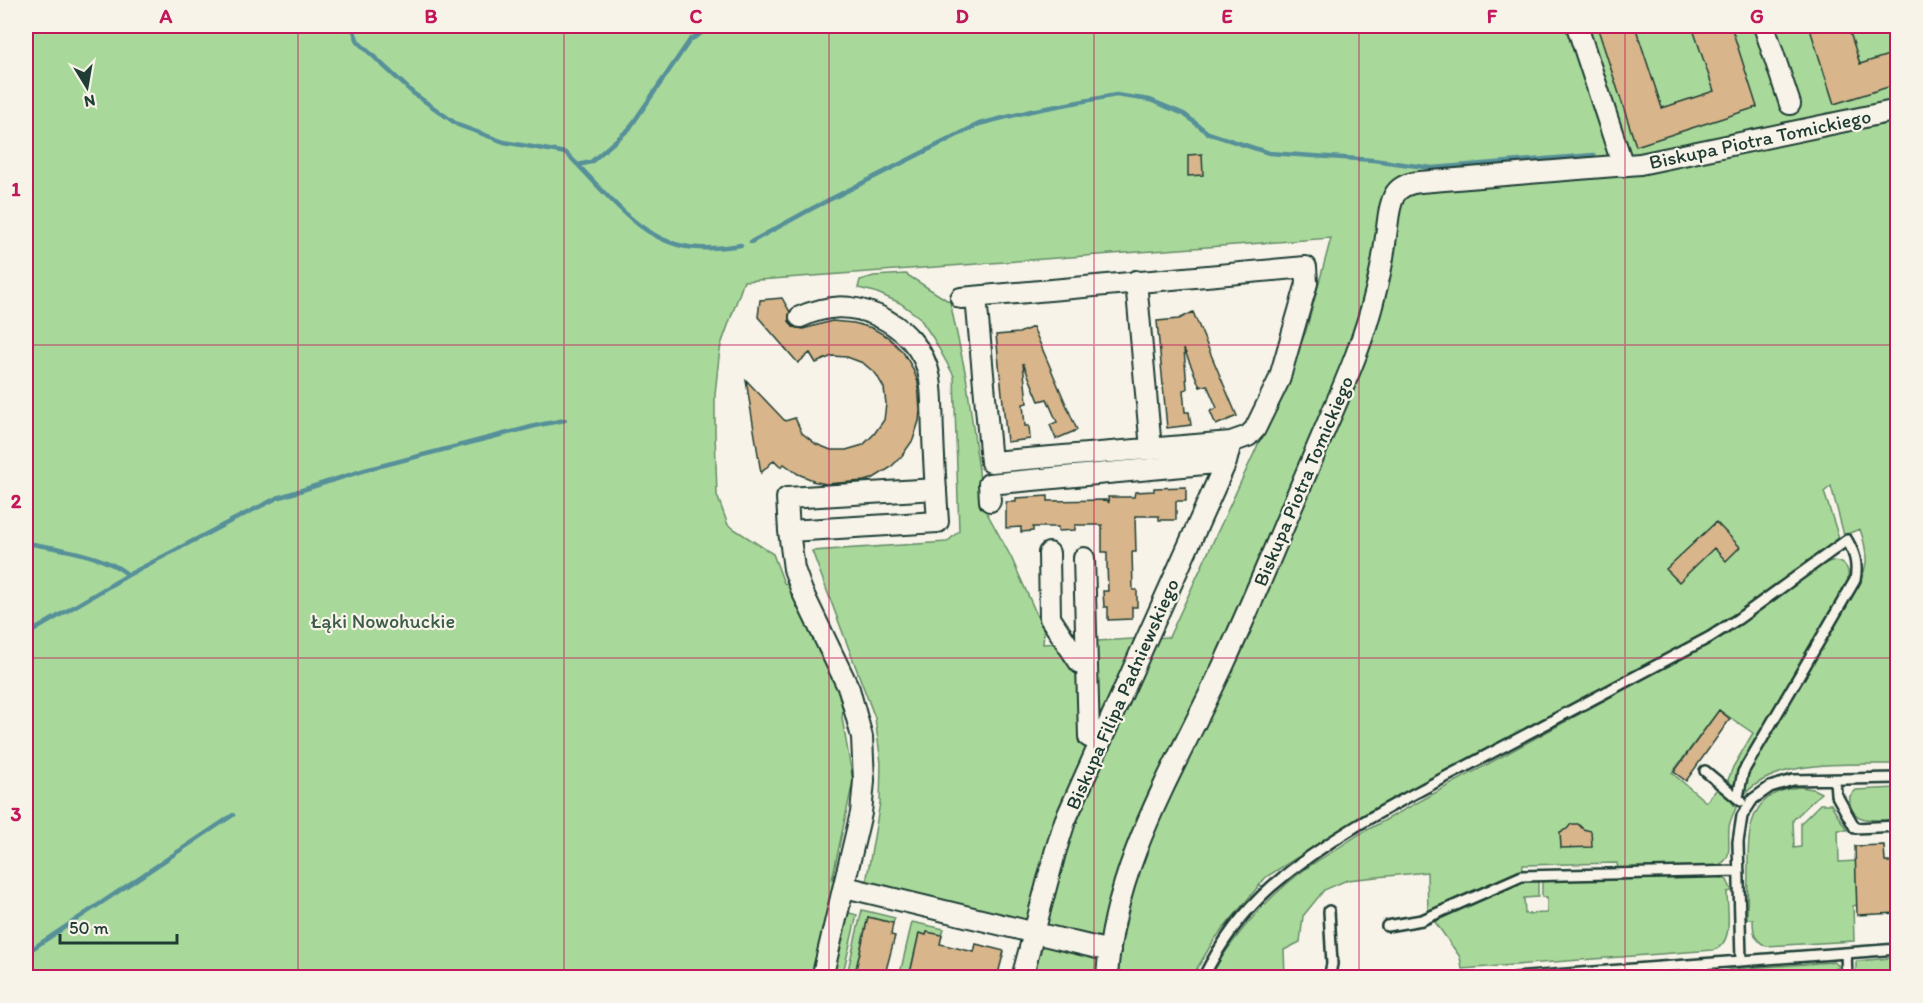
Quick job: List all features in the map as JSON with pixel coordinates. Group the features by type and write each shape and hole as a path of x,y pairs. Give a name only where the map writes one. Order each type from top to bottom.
{"street":[{"name":"Biskupa Piotra Tomickiego","path":"1577,26 1623,166"},
{"name":"Biskupa Piotra Tomickiego","path":"1764,26 1790,104"},
{"name":"Biskupa Piotra Tomickiego","path":"1107,978 1116,912 1126,877 1146,826 1224,663 1358,352 1377,288 1395,193 1405,185 1420,182 1647,163 1898,110"},
{"path":"1306,267 1307,283 1279,380 1255,429 1248,436 1231,442 991,462 969,297 1136,281 1306,267"},
{"path":"1136,281 1151,449"},
{"path":"789,531 938,522 930,378 914,342 902,330 886,320 847,307 817,309 800,317"},
{"name":"Biskupa Filipa Padniewskiego","path":"1022,978 1065,821 1226,462 1231,442"},
{"path":"990,501 989,484 1226,462"},
{"path":"822,978 845,887 862,805 864,782 862,736 849,689 802,591 794,569 787,498 936,489"},
{"path":"1049,553 1050,618 1080,663 1087,662"},
{"path":"1084,558 1089,737 1100,742"},
{"path":"845,887 1110,951"}],"lane":[{"path":"1203,978 1221,945 1246,913 1270,888 1299,864 1375,815 1710,637 1847,540 1855,554 1855,580 1743,772 1738,797"},
{"path":"1705,771 1747,807"},
{"path":"1741,961 1739,828 1747,807 1762,791 1793,780 1898,778"},
{"path":"1835,780 1838,798 1855,828 1898,826"},
{"path":"1387,926 1422,920 1522,876 1739,871"},
{"path":"1329,910 1332,964 1329,978"},
{"path":"1515,978 1606,975 1704,964 1898,949"},
{"path":"1846,953 1847,978"},
{"path":"1704,964 1705,978"}],"green space":[{"name":"Łąki Nowohuckie","path":"26,26 1897,26 1898,645 1895,650 1897,652 1898,687 1894,687 1897,764 1838,764 1795,769 1759,782 1745,794 1749,769 1851,599 1864,573 1866,558 1860,529 1844,535 1831,486 1824,492 1839,538 1735,616 1708,633 1371,811 1266,877 1214,940 1192,977 1034,977 1046,927 866,883 880,803 881,763 875,718 812,551 947,542 959,531 954,376 919,317 900,303 875,292 858,288 860,280 874,276 906,274 950,302 966,376 981,502 1011,557 1044,631 1043,644 1169,637 1256,449 1306,331 1331,238 744,281 721,345 719,357 715,394 717,495 728,525 773,554 784,583 795,589 818,635 839,689 853,781 832,880 838,872 815,977 26,977"},
{"path":"1837,561 1847,568 1846,586 1740,767 1736,782 1732,785 1728,780 1753,733 1719,710 1672,773 1706,802 1718,788 1726,793 1736,808 1729,827 1728,856 1721,864 1618,869 1617,863 1523,865 1522,873 1430,912 1428,912 1427,872 1347,880 1324,890 1303,916 1300,942 1284,950 1285,977 1209,978 1230,946 1254,916 1281,889 1311,865 1358,835 1726,634 1819,566"},
{"path":"1800,787 1821,793 1793,820 1794,848 1801,847 1801,823 1820,804 1831,804 1847,830 1838,830 1839,862 1856,861 1857,905 1853,906 1854,941 1766,946 1755,935 1753,919 1747,919 1749,838 1755,814 1771,796 1783,790"},
{"path":"1897,788 1897,819 1866,819 1859,817 1850,806 1850,796 1856,790"},
{"path":"1717,876 1727,880 1732,891 1727,892 1727,934 1720,947 1713,950 1462,969 1460,957 1433,919 1522,880 1538,880 1538,897 1524,898 1525,914 1547,913 1547,897 1542,897 1542,880"},
{"path":"862,910 895,918 893,923 868,917 854,977 846,978"},
{"path":"846,912 857,915 842,977 830,978"},
{"path":"912,922 944,929 942,935 927,932 926,935 919,934 909,977 899,978"},
{"path":"1890,958 1897,965 1897,977 1856,977 1857,961"},
{"path":"1833,962 1841,967 1805,977 1717,977 1725,971 1734,969"}],"building":[{"path":"1597,26 1635,26 1662,108 1714,91 1692,26 1731,26 1757,107 1636,146"},
{"path":"1809,26 1848,26 1860,64 1898,52 1898,84 1834,104"},
{"path":"1202,154 1203,175 1188,176 1188,155"},
{"path":"782,298 790,312 789,321 793,327 803,329 832,321 854,323 872,328 888,337 903,352 912,367 918,382 920,411 913,440 890,468 872,479 826,484 812,481 784,464 781,467 774,460 761,473 746,380 785,421 795,418 802,433 816,444 831,450 846,450 863,445 884,420 886,404 884,388 876,374 863,363 847,357 832,356 816,363 810,353 798,363 758,317 760,300"},
{"path":"1193,312 1237,416 1216,425 1210,411 1217,408 1207,385 1200,387 1184,349 1187,389 1183,390 1185,412 1189,412 1191,425 1167,428 1157,321 1179,319"},
{"path":"1033,327 1077,430 1056,439 1050,425 1057,422 1047,399 1039,401 1023,363 1027,403 1023,404 1025,426 1029,426 1030,439 1007,442 996,335 1019,333"},
{"path":"1186,487 1186,501 1176,501 1176,520 1159,520 1159,516 1135,516 1136,552 1132,552 1133,590 1137,590 1137,607 1132,607 1132,619 1108,620 1108,607 1104,607 1103,591 1108,591 1107,552 1102,552 1102,525 1075,525 1075,530 1058,531 1058,527 1033,527 1033,531 1021,532 1021,527 1006,528 1006,502 1016,502 1016,498 1048,496 1048,501 1107,500 1109,503 1108,497 1134,497 1135,492 1154,491 1154,488"},
{"path":"1716,522 1740,547 1726,561 1714,548 1679,582 1666,569"},
{"path":"1719,710 1730,719 1686,781 1674,772"},
{"path":"1571,824 1578,824 1583,829 1591,831 1592,847 1561,848 1560,832"},
{"path":"1884,845 1885,862 1898,862 1898,913 1857,915 1855,846"},
{"path":"868,917 893,923 891,935 895,936 884,978 854,978"},
{"path":"927,932 942,935 940,944 974,952 976,944 1004,951 997,978 909,978 919,933 926,935"}],"waterway":[{"path":"352,26 358,42 413,93 458,125 504,142 566,153 578,165 591,162 629,129 690,40 700,34"},
{"path":"751,242 979,124 1031,111 1116,95 1150,100 1184,114 1208,133 1269,153 1373,160 1432,168 1594,155"},
{"path":"578,165 631,219 663,239 680,246 699,248 741,245"},
{"path":"26,635 128,575 277,498 365,470 565,420"},
{"path":"26,543 94,557 128,575"},
{"path":"26,953 233,815"}]}
